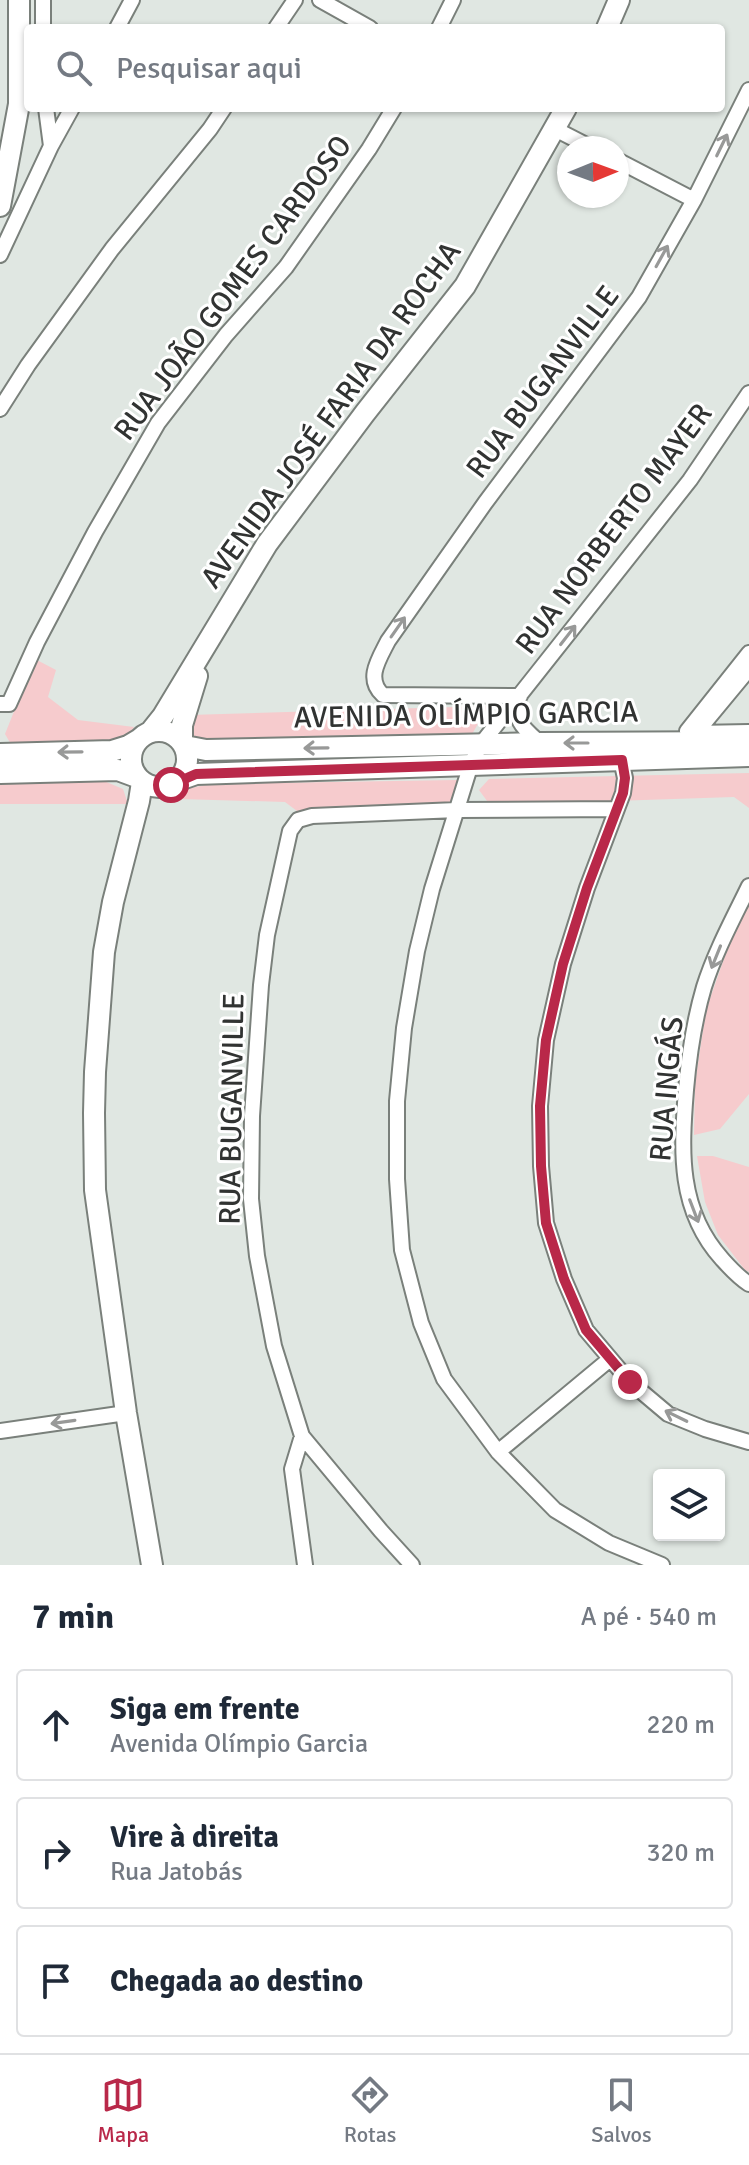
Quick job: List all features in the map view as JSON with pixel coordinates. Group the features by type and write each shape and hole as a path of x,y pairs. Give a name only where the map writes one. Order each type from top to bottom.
{"street":[{"path":"0,206 19,104 19,0"},
{"path":"43,0 43,24"},
{"path":"119,24 132,0"},
{"path":"279,24 295,0"},
{"path":"320,0 363,24"},
{"path":"441,24 453,0"},
{"path":"609,24 619,0"},
{"name":"RUA BUGANVILLE","path":"520,696 383,695 373,681 376,665 388,641 485,503 639,297 694,200 749,90"},
{"path":"47,112 51,146"},
{"path":"0,255 70,112"},
{"path":"0,409 112,249 221,112"},
{"name":"RUA JOÃO GOMES CARDOSO","path":"0,704 9,704 87,546 158,423 226,335 286,267 392,112"},
{"name":"AVENIDA JOSÉ FARIA DA ROCHA","path":"144,736 158,725 267,544 465,286 564,112"},
{"path":"555,129 569,136"},
{"path":"629,166 694,200"},
{"name":"RUA NORBERTO MAYER","path":"662,1565 609,1543 555,1510 498,1452 444,1379 421,1323 402,1250 397,1179 397,1101 417,951 432,889 471,764 481,744 690,480 749,393"},
{"name":"AVENIDA JOSÉ FARIA DA ROCHA","path":"184,744 184,716 214,631"},
{"path":"749,653 689,727 681,750 749,756"},
{"path":"749,669 696,733 749,732"},
{"name":"RUA NORBERTO MAYER","path":"520,696 519,721 540,743"},
{"path":"0,754 112,751 144,736 168,731 184,744 188,764 175,783 153,802 122,865"},
{"path":"144,736 133,748 131,758 132,768 139,779 139,801 113,902 104,952 94,1113 95,1190 126,1413 152,1565"},
{"name":"AVENIDA OLÍMPIO GARCIA","path":"175,783 196,774 471,764 618,751 681,750 749,742"},
{"name":"AVENIDA OLÍMPIO GARCIA","path":"184,744 206,750 540,743 618,751"},
{"path":"618,751 625,778 623,793 587,888 563,964 546,1040 540,1106 546,1223 564,1279 586,1330 630,1382 668,1414 749,1442"},
{"path":"0,773 118,770 151,786 161,788 175,783"},
{"name":"RUA BUGANVILLE","path":"412,1565 302,1436 274,1346 257,1256 251,1199 252,1116 261,985 269,922 290,831 298,820 312,816 457,810 617,809"},
{"name":"RUA INGÁS","path":"749,886 705,986 693,1032 683,1138 683,1169 691,1206 708,1243 739,1278 749,1284"},
{"path":"498,1452 610,1359"},
{"path":"0,1431 126,1413"},
{"path":"302,1436 292,1469 305,1565"}],"shaded area":[{"path":"35,659 56,670 48,697 78,720 134,727 127,737 109,746 12,746 5,734"},
{"path":"488,706 471,736 208,744 189,736 189,715"},
{"path":"749,773 749,808 734,797 490,805 479,790 489,779"},
{"path":"457,780 460,792 452,806 297,811 285,802 180,799 187,789 209,784"},
{"path":"104,781 123,789 128,804 0,804 0,783"},
{"path":"749,903 749,1094 720,1129 694,1135 695,1084 706,1010 732,936"},
{"path":"697,1156 713,1156 749,1167 749,1272 718,1235 705,1202"}],"route":[{"path":"171,785 196,774 622,760 625,778 623,793 587,888 563,964 546,1040 540,1106 546,1223 564,1279 586,1330 630,1382"}]}
